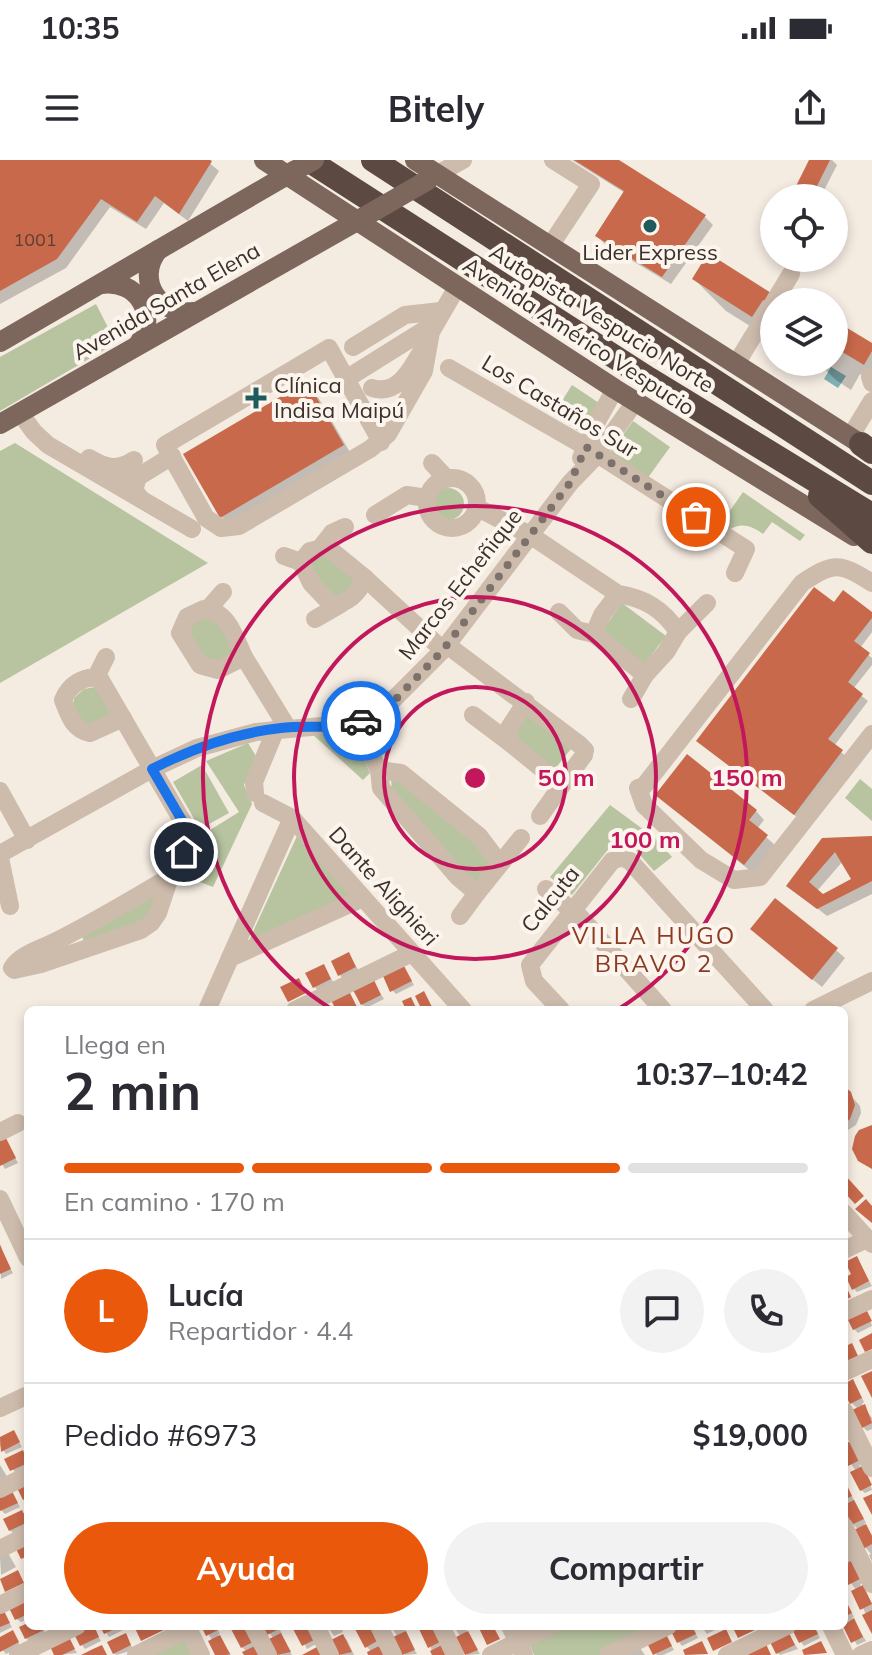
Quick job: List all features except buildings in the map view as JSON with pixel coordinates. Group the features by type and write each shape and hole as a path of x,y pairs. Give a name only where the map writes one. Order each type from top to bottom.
{"highway":[{"name":"Autopista Vespucio Norte","path":"373,160 872,483"},
{"name":"Autopista Vespucio Norte","path":"296,169 872,515"},
{"path":"769,453 872,544"}],"main road":[{"name":"Avenida Américo Vespucio","path":"264,160 296,169 360,219 457,287 635,402 872,544"},
{"path":"0,342 314,160"},
{"path":"415,160 433,177 550,246 864,446"},
{"name":"Avenida Santa Elena","path":"0,424 433,177"},
{"path":"158,250 151,260 148,273 155,297 175,311 194,312"},
{"path":"101,284 120,283 136,292 142,300 148,318 144,337 138,345"}],"street":[{"path":"433,177 463,160"},
{"path":"550,246 591,184 553,160"},
{"path":"736,364 791,274"},
{"path":"372,388 385,390 397,385 457,287"},
{"path":"353,347 405,315 435,325"},
{"path":"346,379 435,325"},
{"path":"381,442 329,348 165,445 206,518 215,526 227,529 239,526 381,442 394,426 424,371 435,325"},
{"name":"Los Castaños Sur","path":"449,368 591,451 746,549 735,573"},
{"name":"Marcos Echeñique","path":"591,451 615,389"},
{"path":"864,446 872,401"},
{"name":"Marcos Echeñique","path":"10,906 1,855 152,769 216,741 282,728 355,723 394,701 445,647 591,451 635,402"},
{"path":"20,413 41,439 56,450 192,529"},
{"path":"56,450 76,452 112,468 136,468"},
{"path":"111,481 136,468 172,456"},
{"path":"432,463 447,479"},
{"path":"136,468 134,490 141,499"},
{"path":"455,478 469,485 476,499 476,507 466,523 447,528 431,517 427,498 434,485 447,479 455,478"},
{"path":"375,515 407,495 427,498"},
{"path":"476,507 530,535 618,594 635,596 656,607 678,632"},
{"path":"341,604 327,602 292,559 321,547 332,533 345,527"},
{"path":"321,547 331,550 445,647 526,702 585,750 540,816"},
{"path":"872,583 837,566 825,568 802,583 644,786 638,788 644,805 701,860 734,880 760,877 872,734"},
{"path":"315,619 350,599 365,578"},
{"path":"223,592 208,609 172,626 203,668 218,670 244,657"},
{"path":"594,634 602,615 618,594"},
{"path":"631,699 678,632 707,603"},
{"path":"208,609 224,617 282,728"},
{"path":"559,612 577,630 594,634 645,675"},
{"path":"106,657 96,677 74,684 54,699 75,727 85,732 90,733 123,718"},
{"path":"96,677 105,684 188,834 186,846 170,877 158,913 148,926 82,951 26,968 12,968 14,963 34,951 72,934 170,877"},
{"path":"509,742 509,728 526,702"},
{"path":"473,715 552,777 567,778"},
{"path":"355,723 379,770 381,788 458,877 477,893"},
{"name":"Dante Alighieri","path":"282,728 254,782 259,798 292,818 455,1006"},
{"path":"379,770 401,773 479,836 500,864"},
{"path":"0,791 27,840"},
{"path":"209,1006 292,818"},
{"path":"460,916 521,838"},
{"name":"Calcuta","path":"557,1006 534,981 529,970 532,960 612,861 621,857 630,861 761,1006"},
{"path":"546,889 572,911 659,1006"},
{"path":"230,958 363,898"},
{"path":"72,934 82,951"},
{"path":"303,1006 412,953"},
{"path":"821,1006 872,981"},
{"path":"0,1132 18,1123"},
{"path":"2,1207 24,1250"},
{"path":"848,1217 870,1241 848,1249"},
{"path":"848,1310 872,1299"},
{"path":"848,1370 872,1359"},
{"path":"0,1408 24,1397"},
{"path":"848,1419 872,1468"},
{"path":"0,1489 24,1477"},
{"path":"848,1534 872,1584"},
{"path":"0,1549 24,1537"},
{"path":"0,1605 24,1593"},
{"path":"18,1655 69,1630"},
{"path":"136,1655 184,1630"},
{"path":"189,1630 201,1655"},
{"path":"255,1630 268,1655"},
{"path":"318,1630 330,1655"},
{"path":"381,1630 393,1655"},
{"path":"443,1630 455,1655"},
{"path":"491,1655 542,1630"},
{"path":"608,1655 660,1630"},
{"path":"727,1655 779,1630"},
{"path":"833,1630 845,1655"},
{"path":"861,1655 872,1650"}],"green space":[{"path":"96,304 116,343 0,411 0,357"},
{"path":"572,385 599,403 580,432 553,415"},
{"path":"633,421 670,447 647,479 610,453"},
{"path":"15,443 208,563 0,683 0,451"},
{"path":"448,488 460,492 464,504 460,516 448,520 436,516 432,504 436,492"},
{"path":"743,492 805,535 800,541 772,522 763,534 744,526 725,533 718,528"},
{"path":"311,556 329,556 357,578 341,598 331,598 309,566"},
{"path":"622,603 666,636 643,666 600,634"},
{"path":"205,617 222,625 236,652 213,664 185,637 192,620"},
{"path":"95,687 114,715 88,727 73,710 74,698 84,689"},
{"path":"527,715 571,749 554,770 511,736"},
{"path":"350,729 370,773 363,780 311,733"},
{"path":"248,743 256,756 244,785 252,804 213,887 182,875 194,840 239,812 206,761"},
{"path":"202,765 229,813 200,829 173,782"},
{"path":"401,778 475,839 494,863 477,884 462,873 392,790 391,779"},
{"path":"860,779 872,789 872,821 845,798"},
{"path":"610,805 655,838 672,857 654,871 628,841 614,842 572,895 550,877"},
{"path":"297,836 354,894 246,947"},
{"path":"155,894 151,913 140,924 88,948 82,937"},
{"path":"552,1630 639,1630 641,1635 600,1655 534,1655 529,1644"},
{"path":"183,1636 192,1655 144,1655"}],"water":[{"path":"826,376 846,376 838,388 824,379"}],"way so far":[{"path":"361,721 394,701 443,650 570,483 586,447 696,517"}],"place":[{"name":"Lider Express","path":"650,226"},
{"name":"Clínica Indisa Maipú","path":"256,398"}],"district":[{"name":"VILLA HUGO BRAVO 2","path":"654,950"}],"route":[{"path":"184,852 188,840 187,829 152,769 197,748 236,736 361,721"}]}
